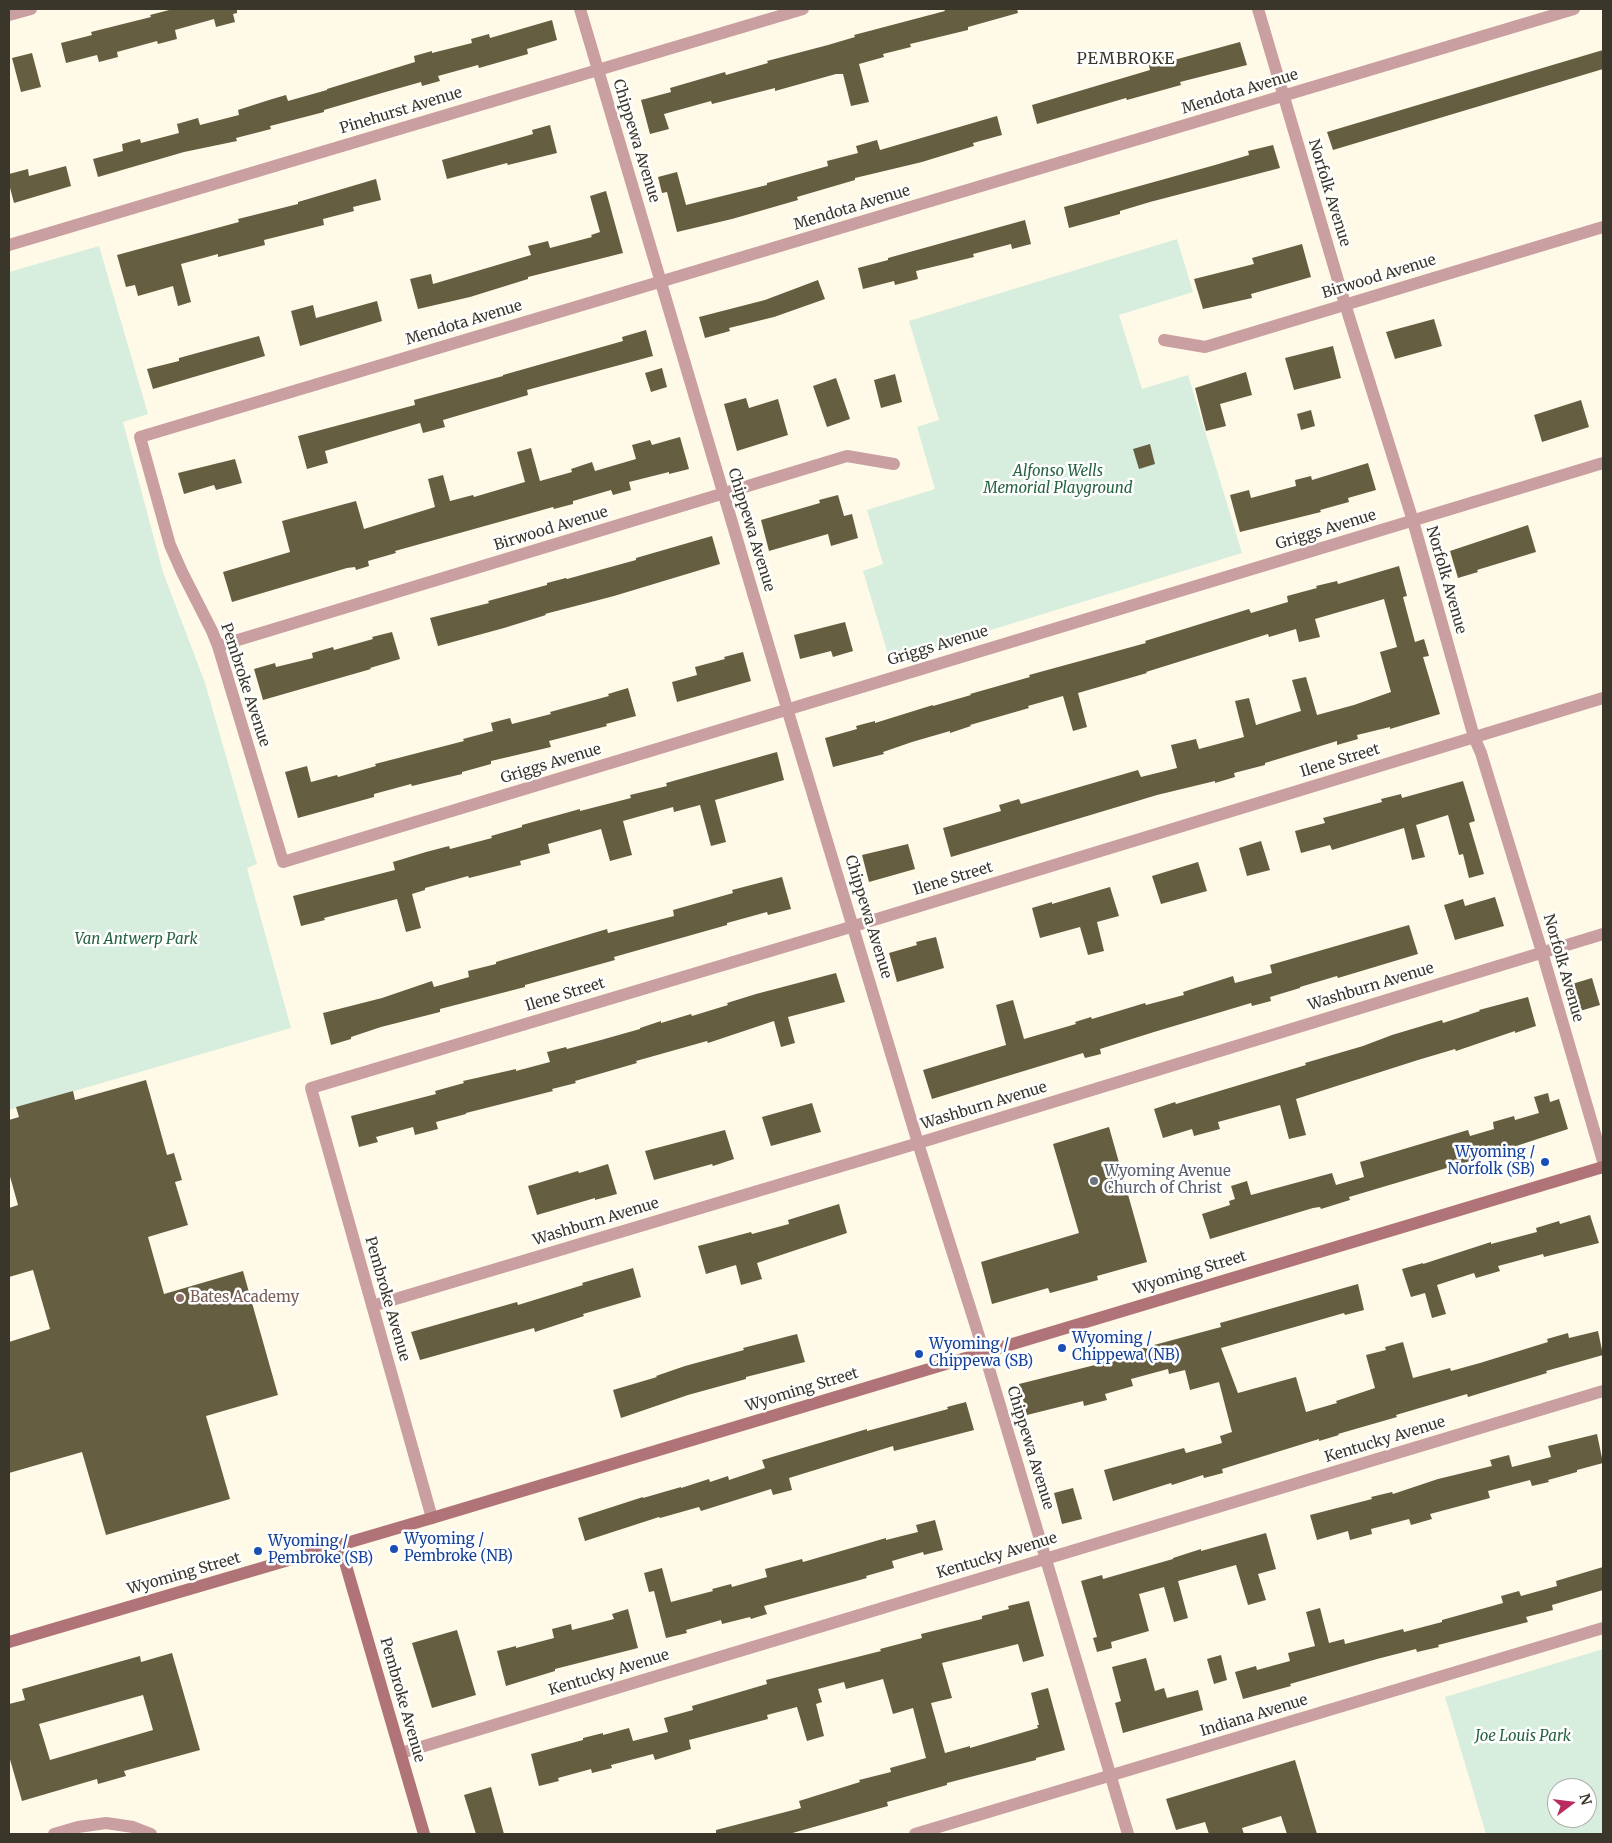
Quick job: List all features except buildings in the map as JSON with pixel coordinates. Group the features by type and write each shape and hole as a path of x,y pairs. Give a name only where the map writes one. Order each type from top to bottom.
{"street":[{"path":"9,15 31,9"},
{"name":"Chippewa Avenue","path":"580,9 787,709 918,1143 984,1352 1128,1834"},
{"name":"Pinehurst Avenue","path":"9,245 803,9"},
{"name":"Norfolk Avenue","path":"1258,9 1345,304 1412,521 1474,737 1484,762 1542,952 1603,1161"},
{"name":"Mendota Avenue","path":"140,437 1574,9"},
{"name":"Birwood Avenue","path":"1164,340 1205,347 1603,227"},
{"name":"Pembroke Avenue","path":"140,437 170,545 218,646 283,862"},
{"name":"Birwood Avenue","path":"218,646 847,456 894,464"},
{"name":"Griggs Avenue","path":"283,862 1603,463"},
{"name":"Ilene Street","path":"311,1088 854,926 1603,698"},
{"name":"Washburn Avenue","path":"372,1306 918,1143 1603,934"},
{"name":"Pembroke Avenue","path":"311,1088 432,1518"},
{"name":"Wyoming Street","path":"9,1642 432,1518 1603,1167"},
{"name":"Kentucky Avenue","path":"401,1753 1603,1391"},
{"name":"Pembroke Avenue","path":"340,1545 424,1834"},
{"name":"Indiana Avenue","path":"915,1834 1603,1628"},
{"path":"54,1834 99,1824 120,1824 151,1834"}],"green space":[{"name":"Alfonso Wells Memorial Playground","path":"1177,239 1193,292 1119,315 1142,389 1188,375 1242,553 890,661 863,571 883,564 867,510 935,489 917,427 939,420 909,321"},
{"name":"Van Antwerp Park","path":"99,246 148,414 123,422 163,572 205,683 257,864 247,868 291,1028 9,1110 9,272"},
{"name":"Joe Louis Park","path":"1603,1649 1603,1834 1486,1834 1445,1697"}],"place":[{"name":"Wyoming / Norfolk (SB)","path":"1545,1162"},
{"name":"Wyoming Avenue Church of Christ","path":"1094,1181"},
{"name":"Bates Academy","path":"180,1298"},
{"name":"Wyoming / Chippewa (NB)","path":"1062,1348"},
{"name":"Wyoming / Chippewa (SB)","path":"919,1354"},
{"name":"Wyoming / Pembroke (NB)","path":"394,1549"},
{"name":"Wyoming / Pembroke (SB)","path":"258,1551"}],"district":[{"name":"PEMBROKE","path":"1126,59"}]}
